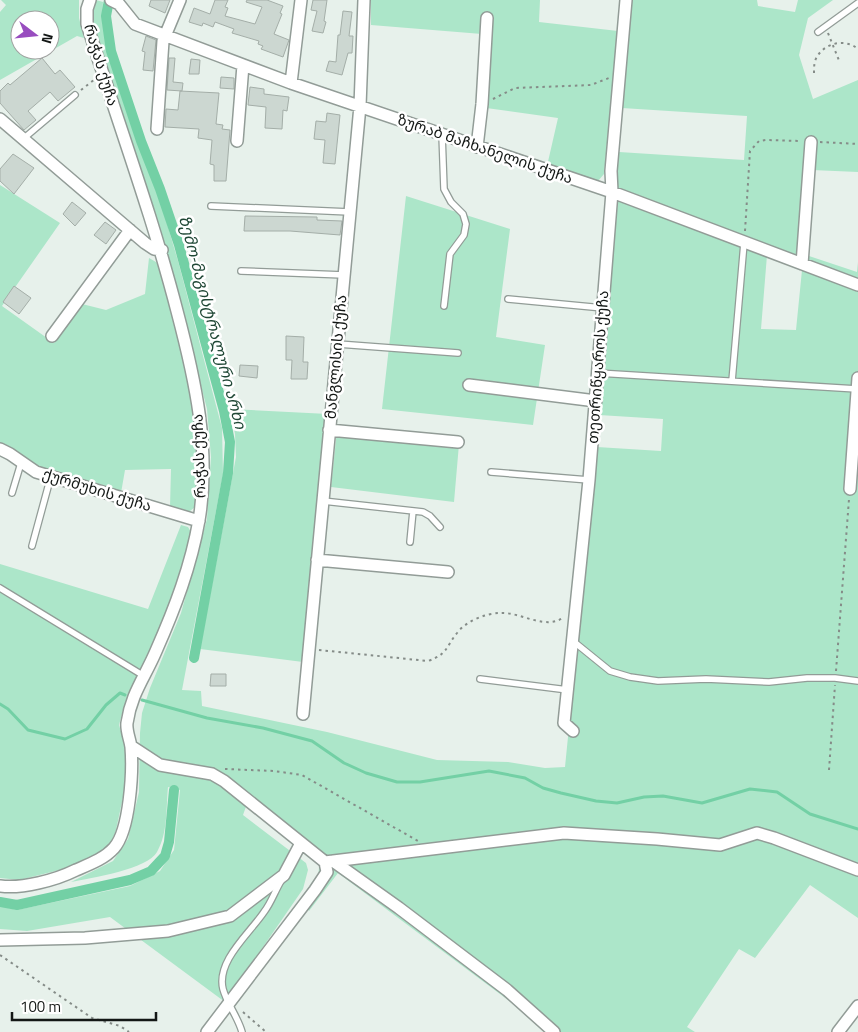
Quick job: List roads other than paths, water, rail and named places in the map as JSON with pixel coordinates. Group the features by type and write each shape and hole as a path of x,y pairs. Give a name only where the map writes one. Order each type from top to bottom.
{"street":[{"name":"რაჭას ქუჩა","path":"0,886 12,888 64,876 103,858 116,846 123,830 132,785 131,746 127,726 134,694 176,606 189,566 204,487 201,425 192,369 162,250 87,24 90,0"},
{"path":"157,129 163,41 180,0"},
{"path":"291,83 301,0"},
{"name":"მანგლისის ქუჩა","path":"303,714 360,106 364,0"},
{"name":"თეთრიწყაროს ქუჩა","path":"573,731 564,723 590,480 612,192 611,171 618,74 626,0"},
{"name":"ზურაბ მაჩხანელის ქუჩა","path":"115,2 135,24 166,36 291,83 612,192 858,285"},
{"path":"477,146 482,104 487,18"},
{"path":"237,141 243,65"},
{"path":"0,119 145,243 154,249 162,250"},
{"path":"802,264 811,142"},
{"path":"52,336 130,230"},
{"path":"850,489 858,384"},
{"path":"469,385 596,401"},
{"path":"330,430 458,442"},
{"name":"ქურმუხის ქუჩა","path":"0,449 36,472 199,521"},
{"path":"317,560 448,572"},
{"path":"131,746 160,765 212,774 224,781 301,842 399,908 507,990 554,1032"},
{"path":"329,862 564,833 656,839 720,846 757,833 858,870"},
{"path":"0,940 85,938 168,930 230,916 284,875 301,842"},
{"path":"207,1032 323,878 327,872 329,862"},
{"path":"838,1032 858,1006"}],"lane":[{"path":"818,32 858,3"},
{"path":"23,139 75,95"},
{"path":"442,134 444,189 451,202 463,214 466,224 464,235 450,254 444,306"},
{"path":"211,206 350,212"},
{"path":"732,382 744,243"},
{"path":"241,271 344,275"},
{"path":"508,299 603,308"},
{"path":"338,344 458,354"},
{"path":"598,373 732,382 858,384"},
{"path":"12,494 22,463"},
{"path":"491,472 590,480"},
{"path":"32,546 51,476"},
{"path":"323,501 423,512 430,516 440,527"},
{"path":"410,542 413,511"},
{"path":"0,588 144,676"},
{"path":"573,641 610,671 630,677 658,680 706,679 769,682 835,678 858,681"},
{"path":"480,679 568,690"},
{"path":"242,1032 223,989 223,974 229,957 265,911 284,875"}],"waterway":[{"name":"ზემო-მაგისტრალური არხი","path":"109,0 106,16 111,51 179,245 224,411 230,442 228,473 194,658"},
{"path":"0,704 8,709 28,730 65,739 87,729 106,705 120,693 125,695"},
{"path":"142,700 207,718 263,728 312,741 344,763 366,773 397,782 420,782 489,771 525,778 543,788 561,793 596,801 617,803 644,797 663,796 702,803 750,789 777,792 810,814 858,829"},
{"name":"ზემო-მაგისტრალური არხი","path":"0,902 17,905 130,880 151,871 165,856 169,842 174,790"}]}
